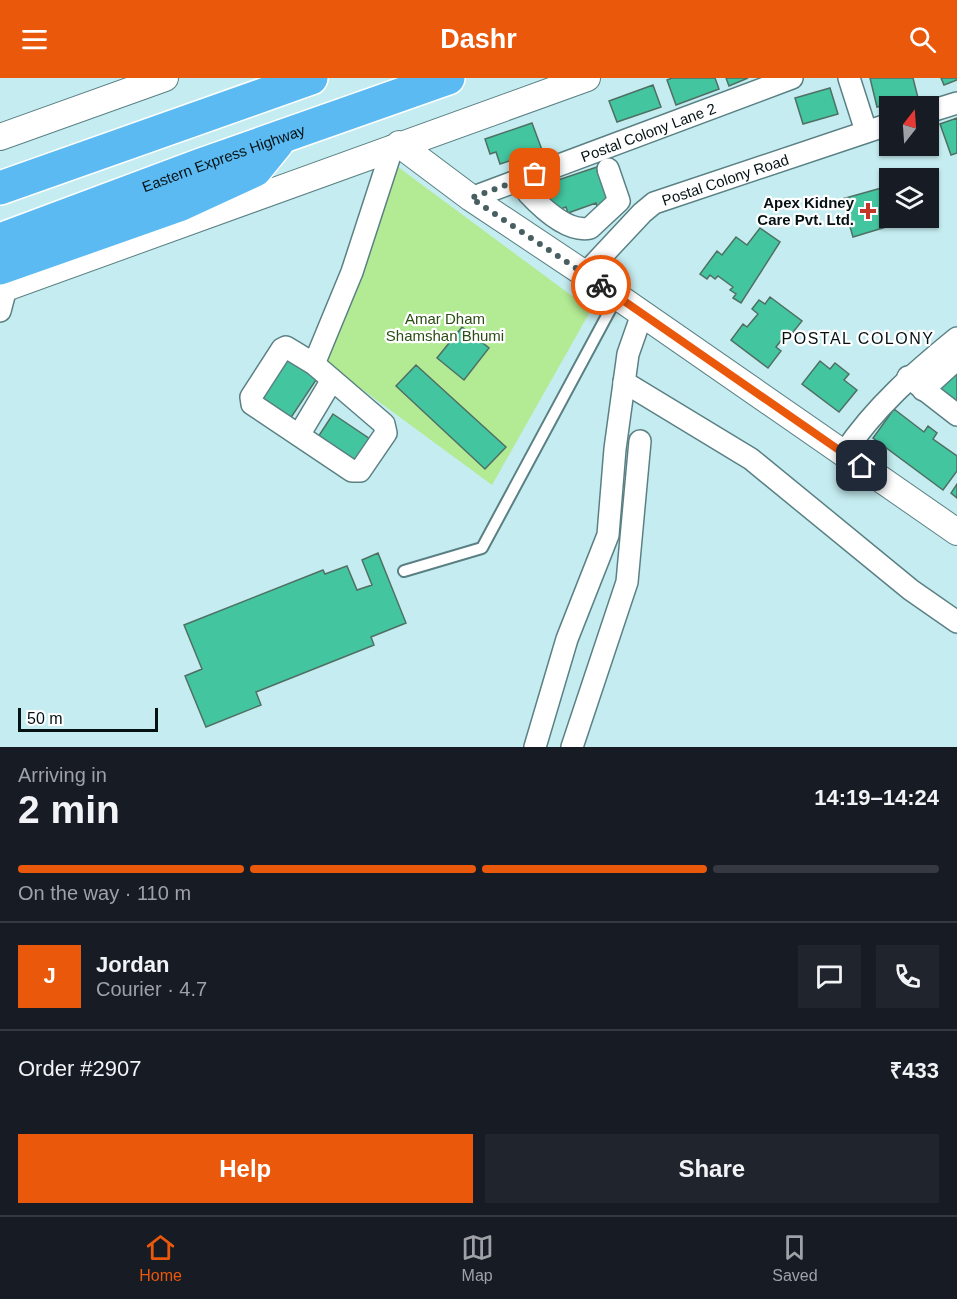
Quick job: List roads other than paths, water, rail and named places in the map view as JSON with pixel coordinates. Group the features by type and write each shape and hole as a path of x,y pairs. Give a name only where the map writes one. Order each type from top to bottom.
{"highway":[{"path":"0,188 310,78"},
{"name":"Eastern Express Highway","path":"0,240 448,78"},
{"path":"2,289 255,170 282,137"}],"street":[{"path":"0,137 165,78"},
{"path":"2,289 587,78"},
{"name":"Postal Colony Lane 2","path":"471,198 792,78"},
{"path":"849,78 866,131"},
{"path":"939,109 957,103"},
{"name":"Postal Colony Road","path":"585,274 629,225 654,203 879,127"},
{"path":"396,145 957,532"},
{"path":"314,364 352,272 396,145"},
{"path":"528,193 539,206 573,228 590,228 615,208 619,201 608,169"},
{"path":"615,208 629,225"},
{"path":"555,254 573,228"},
{"path":"535,747 567,639 608,535 628,354 642,314"},
{"path":"916,384 957,338"},
{"path":"284,347 314,364 384,424 386,433 363,468 356,472 252,404 250,399 284,347"},
{"path":"844,453 862,425 916,384 957,359"},
{"path":"299,435 332,380"},
{"path":"624,382 751,459 911,590 957,622"},
{"path":"916,384 957,415"},
{"path":"572,747 627,582 640,441"}],"lane":[{"path":"404,571 482,548 617,297"}],"place":[{"name":"Apex Kidney Care Pvt. Ltd.","path":"868,211"}],"district":[{"name":"POSTAL COLONY","path":"858,338"}],"park label":[{"name":"Amar Dham Shamshan Bhumi","path":"445,326"}]}
